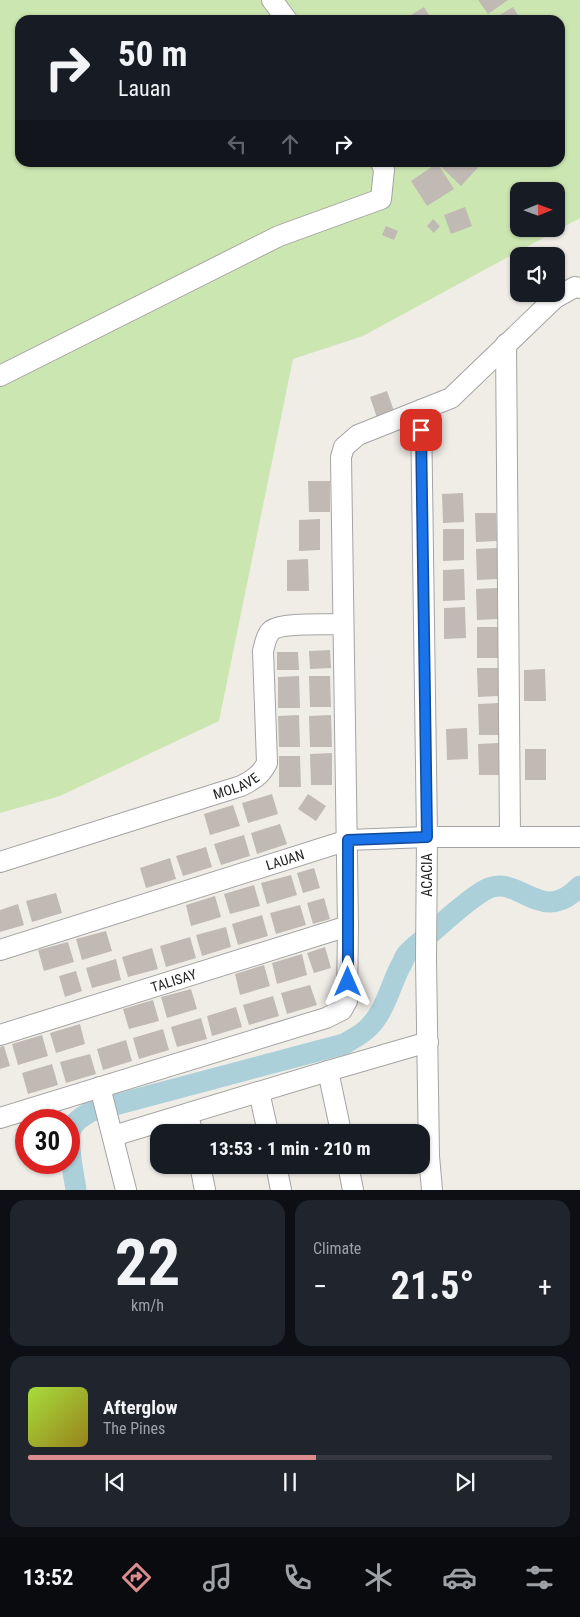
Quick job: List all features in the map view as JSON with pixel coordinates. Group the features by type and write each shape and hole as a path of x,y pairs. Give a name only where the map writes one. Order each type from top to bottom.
{"street":[{"path":"272,0 283,15"},
{"path":"0,376 279,236 381,199 384,170 382,167"},
{"path":"0,1118 102,1094 326,1018 342,1010 347,1001 348,926 348,840 342,624 341,458 344,447 358,435 450,398 555,298 575,287 580,288"},
{"path":"506,344 510,837"},
{"name":"ACACIA","path":"421,410 427,837 426,959 432,1190"},
{"name":"MOLAVE","path":"0,862 252,781 262,773 267,763 263,651 266,639 273,630 284,625 342,624"},
{"name":"LAUAN","path":"0,950 348,840 427,837 580,837"},
{"name":"TALISAY","path":"0,1034 348,926"},
{"path":"111,1131 190,1123 259,1092 428,1042"},
{"path":"328,1071 339,1124"},
{"path":"259,1092 266,1124"},
{"path":"102,1094 126,1190"},
{"path":"202,1174 206,1190"},
{"path":"278,1174 281,1190"},
{"path":"350,1174 353,1190"}],"green space":[{"path":"0,0 580,0 580,218 565,226 565,182 510,182 510,238 543,238 527,247 510,247 510,256 363,336 293,359 219,721 60,796 0,813"}],"building":[{"path":"478,0 508,0 488,14"},
{"path":"424,7 429,15 411,15"},
{"path":"513,7 518,15 500,15"},
{"path":"432,167 440,167 454,189 427,206 411,181"},
{"path":"441,167 478,167 461,186"},
{"path":"465,207 472,226 451,234 444,215"},
{"path":"433,219 440,226 434,233 427,226"},
{"path":"386,226 398,231 394,240 382,235"},
{"path":"387,391 394,411 377,418 370,397"},
{"path":"308,481 330,481 330,512 309,512"},
{"path":"463,493 464,522 443,523 442,494"},
{"path":"475,513 496,513 497,541 476,542"},
{"path":"320,519 320,550 299,551 299,520"},
{"path":"443,529 464,529 464,560 443,561"},
{"path":"497,548 498,579 477,580 476,549"},
{"path":"308,559 309,591 287,591 287,560"},
{"path":"464,569 465,600 443,601 443,570"},
{"path":"497,588 498,619 477,620 476,589"},
{"path":"465,607 466,638 444,639 444,608"},
{"path":"477,627 498,627 498,658 477,658"},
{"path":"330,650 331,668 310,669 309,651"},
{"path":"277,652 298,652 299,670 277,670"},
{"path":"477,668 499,668 499,696 478,697"},
{"path":"545,669 546,701 524,701 524,670"},
{"path":"299,676 300,708 278,708 278,677"},
{"path":"309,676 330,676 331,707 310,707"},
{"path":"499,703 500,735 479,735 478,704"},
{"path":"299,715 300,747 279,747 278,716"},
{"path":"331,715 332,747 310,747 309,716"},
{"path":"467,728 468,759 447,760 446,729"},
{"path":"499,743 500,775 479,775 478,744"},
{"path":"525,749 546,749 546,780 525,780"},
{"path":"332,753 332,785 311,785 310,754"},
{"path":"279,756 300,756 301,787 279,787"},
{"path":"272,794 278,814 248,823 242,803"},
{"path":"308,794 326,806 316,821 298,809"},
{"path":"233,805 240,826 210,835 204,814"},
{"path":"280,824 287,844 257,854 251,833"},
{"path":"244,835 250,856 221,865 214,844"},
{"path":"206,847 212,867 183,876 176,856"},
{"path":"170,858 176,879 146,888 140,868"},
{"path":"314,868 320,888 303,893 297,873"},
{"path":"291,875 297,895 267,904 261,883"},
{"path":"254,885 260,906 230,914 224,894"},
{"path":"56,893 62,913 32,922 26,901"},
{"path":"215,896 221,917 191,926 186,905"},
{"path":"324,898 330,919 313,924 307,903"},
{"path":"18,904 24,925 0,932 0,910"},
{"path":"300,905 306,925 276,934 270,913"},
{"path":"262,915 268,936 238,945 232,924"},
{"path":"226,927 231,947 202,956 196,935"},
{"path":"106,931 112,951 82,960 76,939"},
{"path":"190,937 196,958 166,967 160,946"},
{"path":"68,942 74,962 44,971 38,950"},
{"path":"325,947 331,968 314,973 307,953"},
{"path":"152,948 158,969 128,977 122,957"},
{"path":"302,954 307,975 277,984 272,963"},
{"path":"116,959 121,980 92,988 86,968"},
{"path":"264,965 270,986 240,995 235,974"},
{"path":"76,971 82,991 65,997 59,976"},
{"path":"310,985 317,1005 287,1014 281,993"},
{"path":"191,989 197,1009 167,1018 161,997"},
{"path":"273,996 279,1016 249,1025 243,1005"},
{"path":"153,1000 159,1021 129,1029 123,1009"},
{"path":"236,1007 242,1027 212,1036 207,1016"},
{"path":"201,1018 207,1039 177,1047 171,1027"},
{"path":"80,1024 85,1044 56,1053 50,1033"},
{"path":"163,1029 169,1050 139,1059 133,1038"},
{"path":"42,1035 48,1056 18,1065 12,1044"},
{"path":"126,1040 132,1061 103,1070 97,1049"},
{"path":"4,1046 10,1066 0,1069 0,1047"},
{"path":"90,1054 96,1074 66,1083 60,1062"},
{"path":"52,1064 58,1085 28,1094 22,1073"}],"waterway":[{"path":"76,1190 71,1156 71,1131 77,1121 92,1111 344,1044 364,1032 375,1021 407,954 456,911 483,891 495,886 507,887 541,901 553,902 566,898 580,886"}],"route":[{"path":"348,982 348,840 427,837 421,430"}]}
